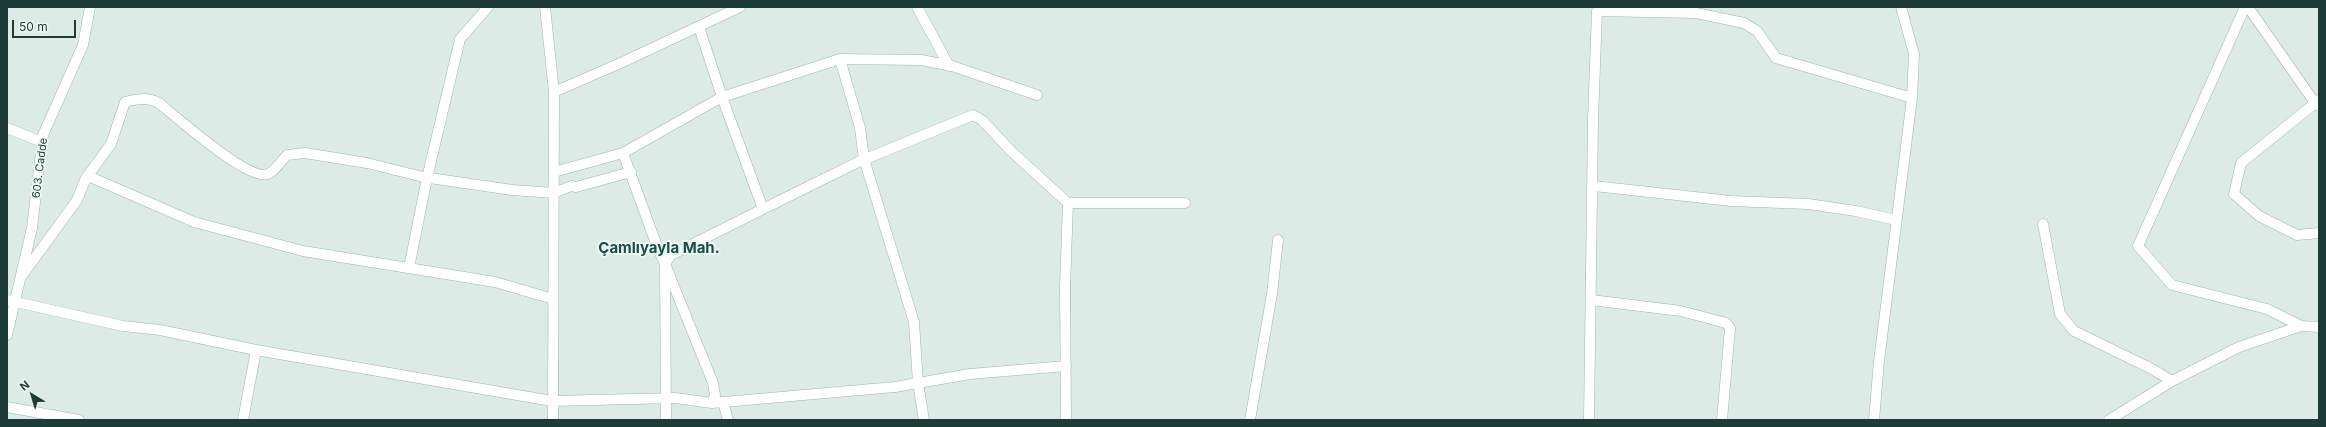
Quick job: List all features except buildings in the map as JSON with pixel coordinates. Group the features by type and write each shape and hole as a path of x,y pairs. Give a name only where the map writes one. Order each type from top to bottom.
{"street":[{"name":"603. Cadde","path":"7,335 11,301 21,277 32,228 43,135 83,45 90,7"},
{"path":"409,268 427,178 460,39 488,7"},
{"path":"545,7 554,92 553,420"},
{"path":"554,92 740,7"},
{"path":"917,7 948,66"},
{"path":"1874,420 1896,220 1912,98 1914,54 1901,7"},
{"path":"2301,326 2267,309 2172,284 2138,246 2247,7 2318,103 2241,163 2234,194 2259,216 2298,235 2319,233"},
{"path":"1589,420 1594,186 1593,120 1598,9 1696,13 1744,23 1756,31 1776,58 1912,98"},
{"path":"699,27 722,97 763,209"},
{"path":"554,172 623,153 722,97 840,59 921,60 948,66 1037,95"},
{"path":"840,59 860,128 864,159 914,322 918,383 924,420"},
{"path":"21,277 77,200 88,176 111,144 125,102 150,98 159,103 219,152 252,172 268,174 287,155 305,153 382,166 427,178 512,190 554,193 571,186 576,187 631,172"},
{"path":"666,420 665,264 672,255 864,159 973,114 982,120 1011,151 1068,203 1185,204"},
{"path":"7,128 42,142"},
{"path":"623,153 658,249 713,383 715,395 712,403"},
{"path":"88,176 194,222 303,251 495,282 553,299"},
{"path":"1594,186 1732,201 1808,204 1856,211 1896,220"},
{"path":"1066,420 1065,287 1068,203"},
{"path":"2043,224 2060,314 2074,331 2152,369 2172,381"},
{"path":"1250,420 1272,294 1278,240"},
{"path":"1591,300 1681,311 1726,323 1730,328 1722,420"},
{"path":"11,301 123,326 186,334 256,350 552,402 666,398 712,403 848,391 918,383 970,374 1066,366"},
{"path":"2109,420 2172,381 2239,347 2301,326 2319,327"},
{"path":"243,420 256,350"},
{"path":"723,402 728,420"},
{"path":"7,407 79,420"}],"district":[{"name":"Çamlıyayla Mah.","path":"659,248"}]}
